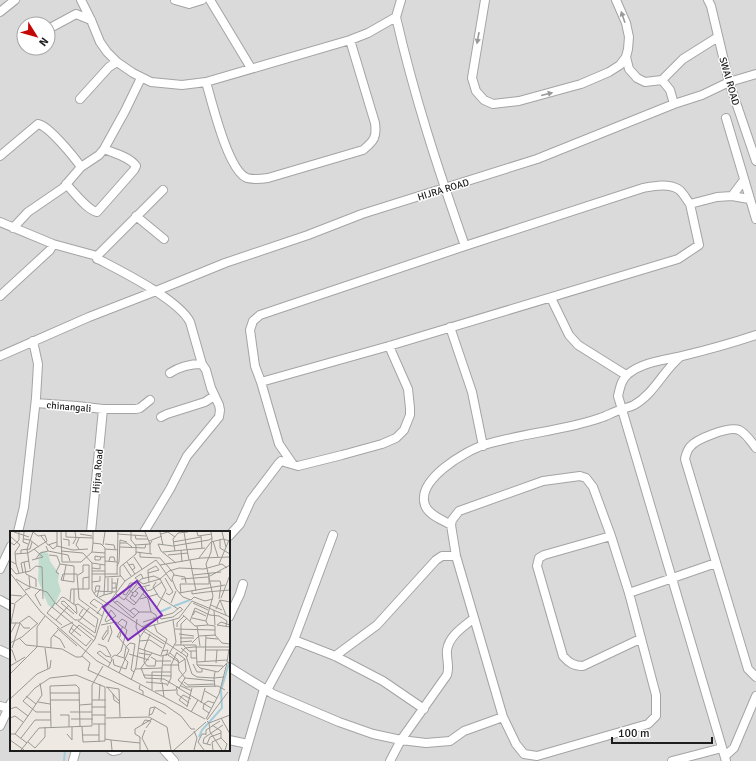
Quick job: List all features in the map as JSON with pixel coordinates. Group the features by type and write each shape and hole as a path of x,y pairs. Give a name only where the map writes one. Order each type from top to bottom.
{"street":[{"path":"0,12 15,0"},
{"path":"81,0 100,42 117,62 141,78 151,82 182,85 206,82 350,40 368,33 396,17"},
{"path":"175,0 189,4 202,0"},
{"path":"210,0 251,68"},
{"path":"401,0 396,17 410,77 433,154 465,246"},
{"path":"485,0 472,78 476,91 484,100 493,104 519,100 580,84 609,72 620,65 626,57 629,37 626,23 616,0"},
{"name":"SWAI ROAD","path":"708,0 729,82 756,161"},
{"path":"56,25 76,14 91,20"},
{"path":"626,57 629,69 637,78 645,82 662,80 683,58 718,37"},
{"path":"206,82 227,149 236,168 246,178 256,180 268,178 364,150 374,138 376,133 375,123 350,40"},
{"path":"80,100 109,67 117,62"},
{"name":"HIJRA ROAD","path":"0,356 89,317 225,262 308,235 362,214 537,159 674,104 702,95 729,82 756,74"},
{"path":"13,228 28,212 66,184 81,167 99,155 104,149 125,111 141,78"},
{"path":"662,80 670,90 674,104"},
{"path":"726,118 749,199 756,218"},
{"path":"0,156 38,124 44,126 64,146 81,167"},
{"path":"66,184 85,204 94,212 97,212 136,166 134,163 104,149"},
{"path":"732,196 744,180"},
{"path":"261,382 389,346 673,261 699,245 690,204 679,190 675,188 658,186 643,188 260,315 253,321 250,330 255,366 279,444 292,463"},
{"path":"97,256 162,190"},
{"path":"690,204 717,197 732,196 749,199"},
{"path":"136,216 164,239"},
{"path":"0,222 53,244 97,256 100,260 156,291 187,316 190,322 202,364 206,370 220,410 219,417 187,456 170,489 145,531"},
{"path":"0,296 50,250 53,244"},
{"path":"550,298 573,341 626,375"},
{"path":"450,327 470,386 483,446"},
{"path":"724,755 618,396 621,384 626,375 636,369 661,360 682,356 756,335"},
{"path":"18,531 24,507 36,403 38,372 33,341"},
{"path":"230,535 240,524 251,500 281,461 298,466 382,444 396,438 404,430 410,415 408,389 389,346"},
{"path":"451,525 430,513 425,506 424,497 428,484 444,468 466,454 483,446 600,418 634,405 655,386 668,368 682,356"},
{"path":"170,373 176,369 194,364 202,364"},
{"path":"161,417 205,402 214,396"},
{"name":"chinangali","path":"36,403 103,409 136,409 140,408 150,400"},
{"name":"Hijra Road","path":"91,531 103,409"},
{"path":"756,448 739,430 729,430 702,438 689,448 685,459 748,669 756,677"},
{"path":"580,476 586,478 593,487 611,536 629,593 656,695 656,716 648,724 537,756 524,754 516,744 502,717 456,556 451,525 452,520 459,511 543,481 580,476"},
{"path":"243,761 265,689 294,640 333,535"},
{"path":"611,536 542,556 538,562 539,574 563,656 568,662 577,666 583,666 640,639"},
{"path":"0,569 10,548"},
{"path":"335,656 377,624 436,560 442,556 456,556"},
{"path":"629,593 716,563"},
{"path":"230,615 240,594 242,584"},
{"path":"0,600 10,605"},
{"path":"390,761 401,740 447,675 449,669 447,650 454,635 473,619"},
{"path":"294,640 335,656 383,681 424,709"},
{"path":"0,650 10,655"},
{"path":"230,668 265,689 339,722 373,734 401,740 436,743 450,741 464,731 502,717"},
{"path":"672,761 724,755 734,748 756,696"},
{"path":"0,726 6,706"},
{"path":"230,740 248,744"},
{"path":"73,761 76,751"},
{"path":"165,751 174,761"}],"shaded area":[{"path":"0,0 756,0 756,761 0,761"}],"waterway":[{"path":"64,761 65,751"}]}
